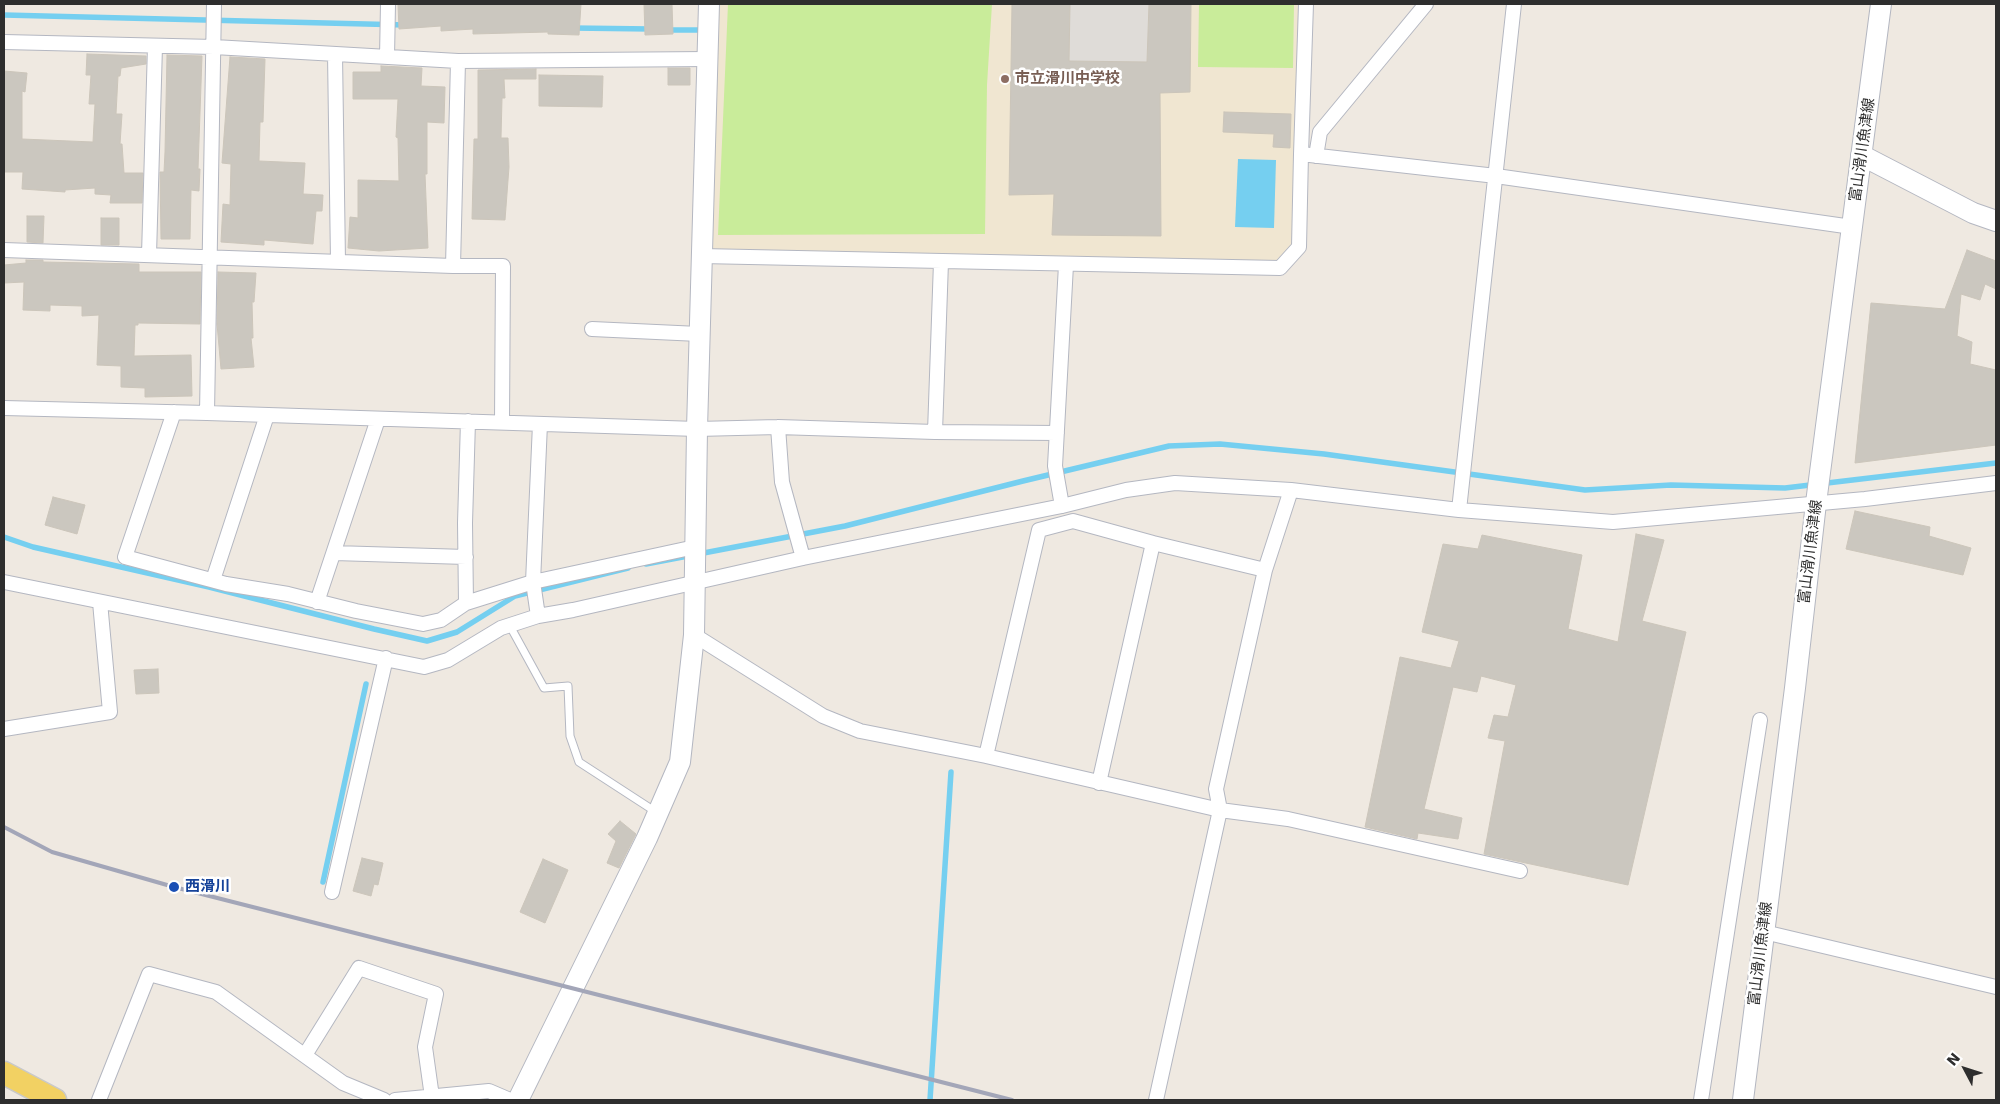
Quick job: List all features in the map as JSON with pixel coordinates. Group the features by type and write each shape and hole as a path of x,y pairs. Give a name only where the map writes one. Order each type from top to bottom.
{"main road":[{"path":"4,1073 55,1100"}],"street":[{"path":"207,413 208,257 214,4"},
{"path":"387,57 388,4"},
{"path":"518,1100 587,962 658,813 680,762 694,635 699,334 710,4"},
{"path":"701,256 1280,268 1299,247 1306,4"},
{"path":"1316,156 1320,132 1426,4"},
{"path":"1460,510 1514,4"},
{"name":"富山滑川魚津線","path":"1743,1100 1795,688 1816,503 1882,4"},
{"path":"4,42 214,47 458,61 708,59"},
{"path":"148,255 155,46"},
{"path":"335,54 338,262"},
{"path":"453,266 458,61"},
{"path":"1301,154 1496,176 1852,227"},
{"path":"1862,154 1972,213 1996,221"},
{"path":"4,250 453,266 503,266 502,422"},
{"path":"935,432 941,262"},
{"path":"1062,506 1055,466 1066,265"},
{"path":"592,329 699,334"},
{"path":"4,408 697,429 778,427 935,432 1057,433"},
{"path":"174,412 125,557 213,580 423,624 442,620 466,603 533,582 695,547"},
{"path":"213,580 267,415"},
{"path":"317,602 378,419"},
{"path":"466,603 468,421"},
{"path":"538,616 533,582 540,424"},
{"path":"778,427 782,482 803,558"},
{"path":"4,582 424,667 448,660 501,628 538,616 694,580 1062,506 1126,490 1175,483 1291,490 1460,510 1613,522 1816,503 1996,483"},
{"path":"1156,1100 1220,810 1216,789 1265,570 1291,490"},
{"path":"986,756 1039,530 1073,522 1265,570"},
{"path":"1099,783 1153,543"},
{"path":"334,553 466,557"},
{"path":"4,729 110,712 100,602"},
{"path":"694,635 823,716 860,731 986,756 1220,810 1288,819 1520,871"},
{"path":"332,892 386,658"},
{"path":"1701,1100 1760,720"},
{"path":"1764,932 1996,987"},
{"path":"304,1055 359,968 436,994 425,1046 432,1097"},
{"path":"99,1100 149,974 216,992 343,1083 384,1100"},
{"path":"395,1100 489,1092 510,1100"}],"lane":[{"path":"510,626 544,688 568,686 570,736 579,762 658,813"}],"shaded area":[{"name":"市立滑川中学校","path":"708,4 1306,4 1299,247 1280,268 701,256"},
{"path":"1070,4 1149,4 1147,62 1069,61"}],"green space":[{"path":"728,4 992,4 987,85 985,234 718,235"},
{"path":"1199,4 1294,4 1293,68 1198,67"}],"water":[{"path":"1238,159 1276,160 1274,228 1235,227"}],"building":[{"path":"398,4 581,4 579,35 548,34 548,32 473,34 473,29 441,31 441,26 399,29"},
{"path":"644,4 672,4 673,34 645,35"},
{"path":"1012,4 1070,4 1069,61 1147,62 1149,4 1191,4 1190,92 1160,93 1161,236 1052,235 1054,194 1009,195"},
{"path":"87,54 146,56 146,64 121,68 120,76 118,76 116,114 122,114 120,144 122,144 124,173 143,173 142,203 110,203 111,195 95,194 95,188 65,190 65,192 22,189 23,172 4,172 4,71 27,73 25,92 22,91 22,139 93,142 95,104 89,104 91,75 86,75"},
{"path":"167,55 202,56 199,191 191,190 190,239 161,239 160,172 164,172"},
{"path":"230,57 265,59 263,122 260,122 259,161 305,163 303,194 323,195 322,211 316,211 313,244 264,240 264,245 221,242 223,204 230,205 231,164 222,163"},
{"path":"381,66 422,68 421,86 445,87 444,123 427,122 427,174 425,174 428,248 379,251 348,248 350,217 358,218 358,180 399,181 398,138 396,137 398,99 353,99 353,72 381,72"},
{"path":"668,68 690,68 690,85 668,85"},
{"path":"536,69 536,79 504,79 505,98 502,98 501,138 508,138 509,167 505,220 472,219 474,139 478,139 478,70"},
{"path":"539,75 603,76 602,107 539,106"},
{"path":"1224,112 1291,114 1290,148 1273,147 1274,134 1223,132"},
{"path":"27,216 44,216 43,243 27,242"},
{"path":"101,218 119,218 119,245 101,245"},
{"path":"1967,250 1996,261 1996,289 1985,284 1980,300 1961,294 1957,336 1972,342 1970,364 1996,370 1996,445 1855,463 1871,303 1945,309"},
{"path":"26,260 139,264 139,272 201,272 200,324 138,323 138,325 135,325 134,356 191,355 192,396 145,397 145,388 121,387 121,366 97,365 99,315 82,316 82,306 50,305 50,311 23,310 24,282 4,283 4,265 26,263"},
{"path":"218,272 256,273 254,302 252,302 253,338 251,338 254,367 221,369 217,324"},
{"path":"53,497 85,505 77,534 45,525"},
{"path":"1855,511 1930,527 1929,536 1971,548 1963,575 1846,549"},
{"path":"1636,534 1664,540 1642,621 1686,632 1628,885 1484,854 1505,741 1488,738 1494,715 1508,717 1516,685 1481,676 1477,692 1453,687 1424,809 1462,818 1458,839 1418,833 1417,839 1365,827 1400,657 1451,668 1459,641 1422,632 1443,544 1478,549 1482,535 1582,555 1568,629 1618,642"},
{"path":"158,669 159,693 136,694 134,670"},
{"path":"620,821 636,834 619,868 607,863 616,841 608,834"},
{"path":"362,858 383,863 378,885 374,884 371,896 353,891"},
{"path":"543,859 568,870 545,923 520,912"}],"waterway":[{"path":"4,15 406,25"},
{"path":"572,28 651,29"},
{"path":"667,30 698,30"},
{"path":"646,564 845,526 1169,446 1220,444 1324,454 1585,490 1671,485 1785,488 1996,463"},
{"path":"4,537 33,547 209,587 427,641 457,632 515,596 628,568"},
{"path":"323,882 366,684"},
{"path":"930,1100 951,772"}],"railway":[{"path":"4,827 52,852 174,887 1012,1100"}],"place":[{"name":"市立滑川中学校","path":"1005,79"},
{"name":"西滑川","path":"174,887"}]}
